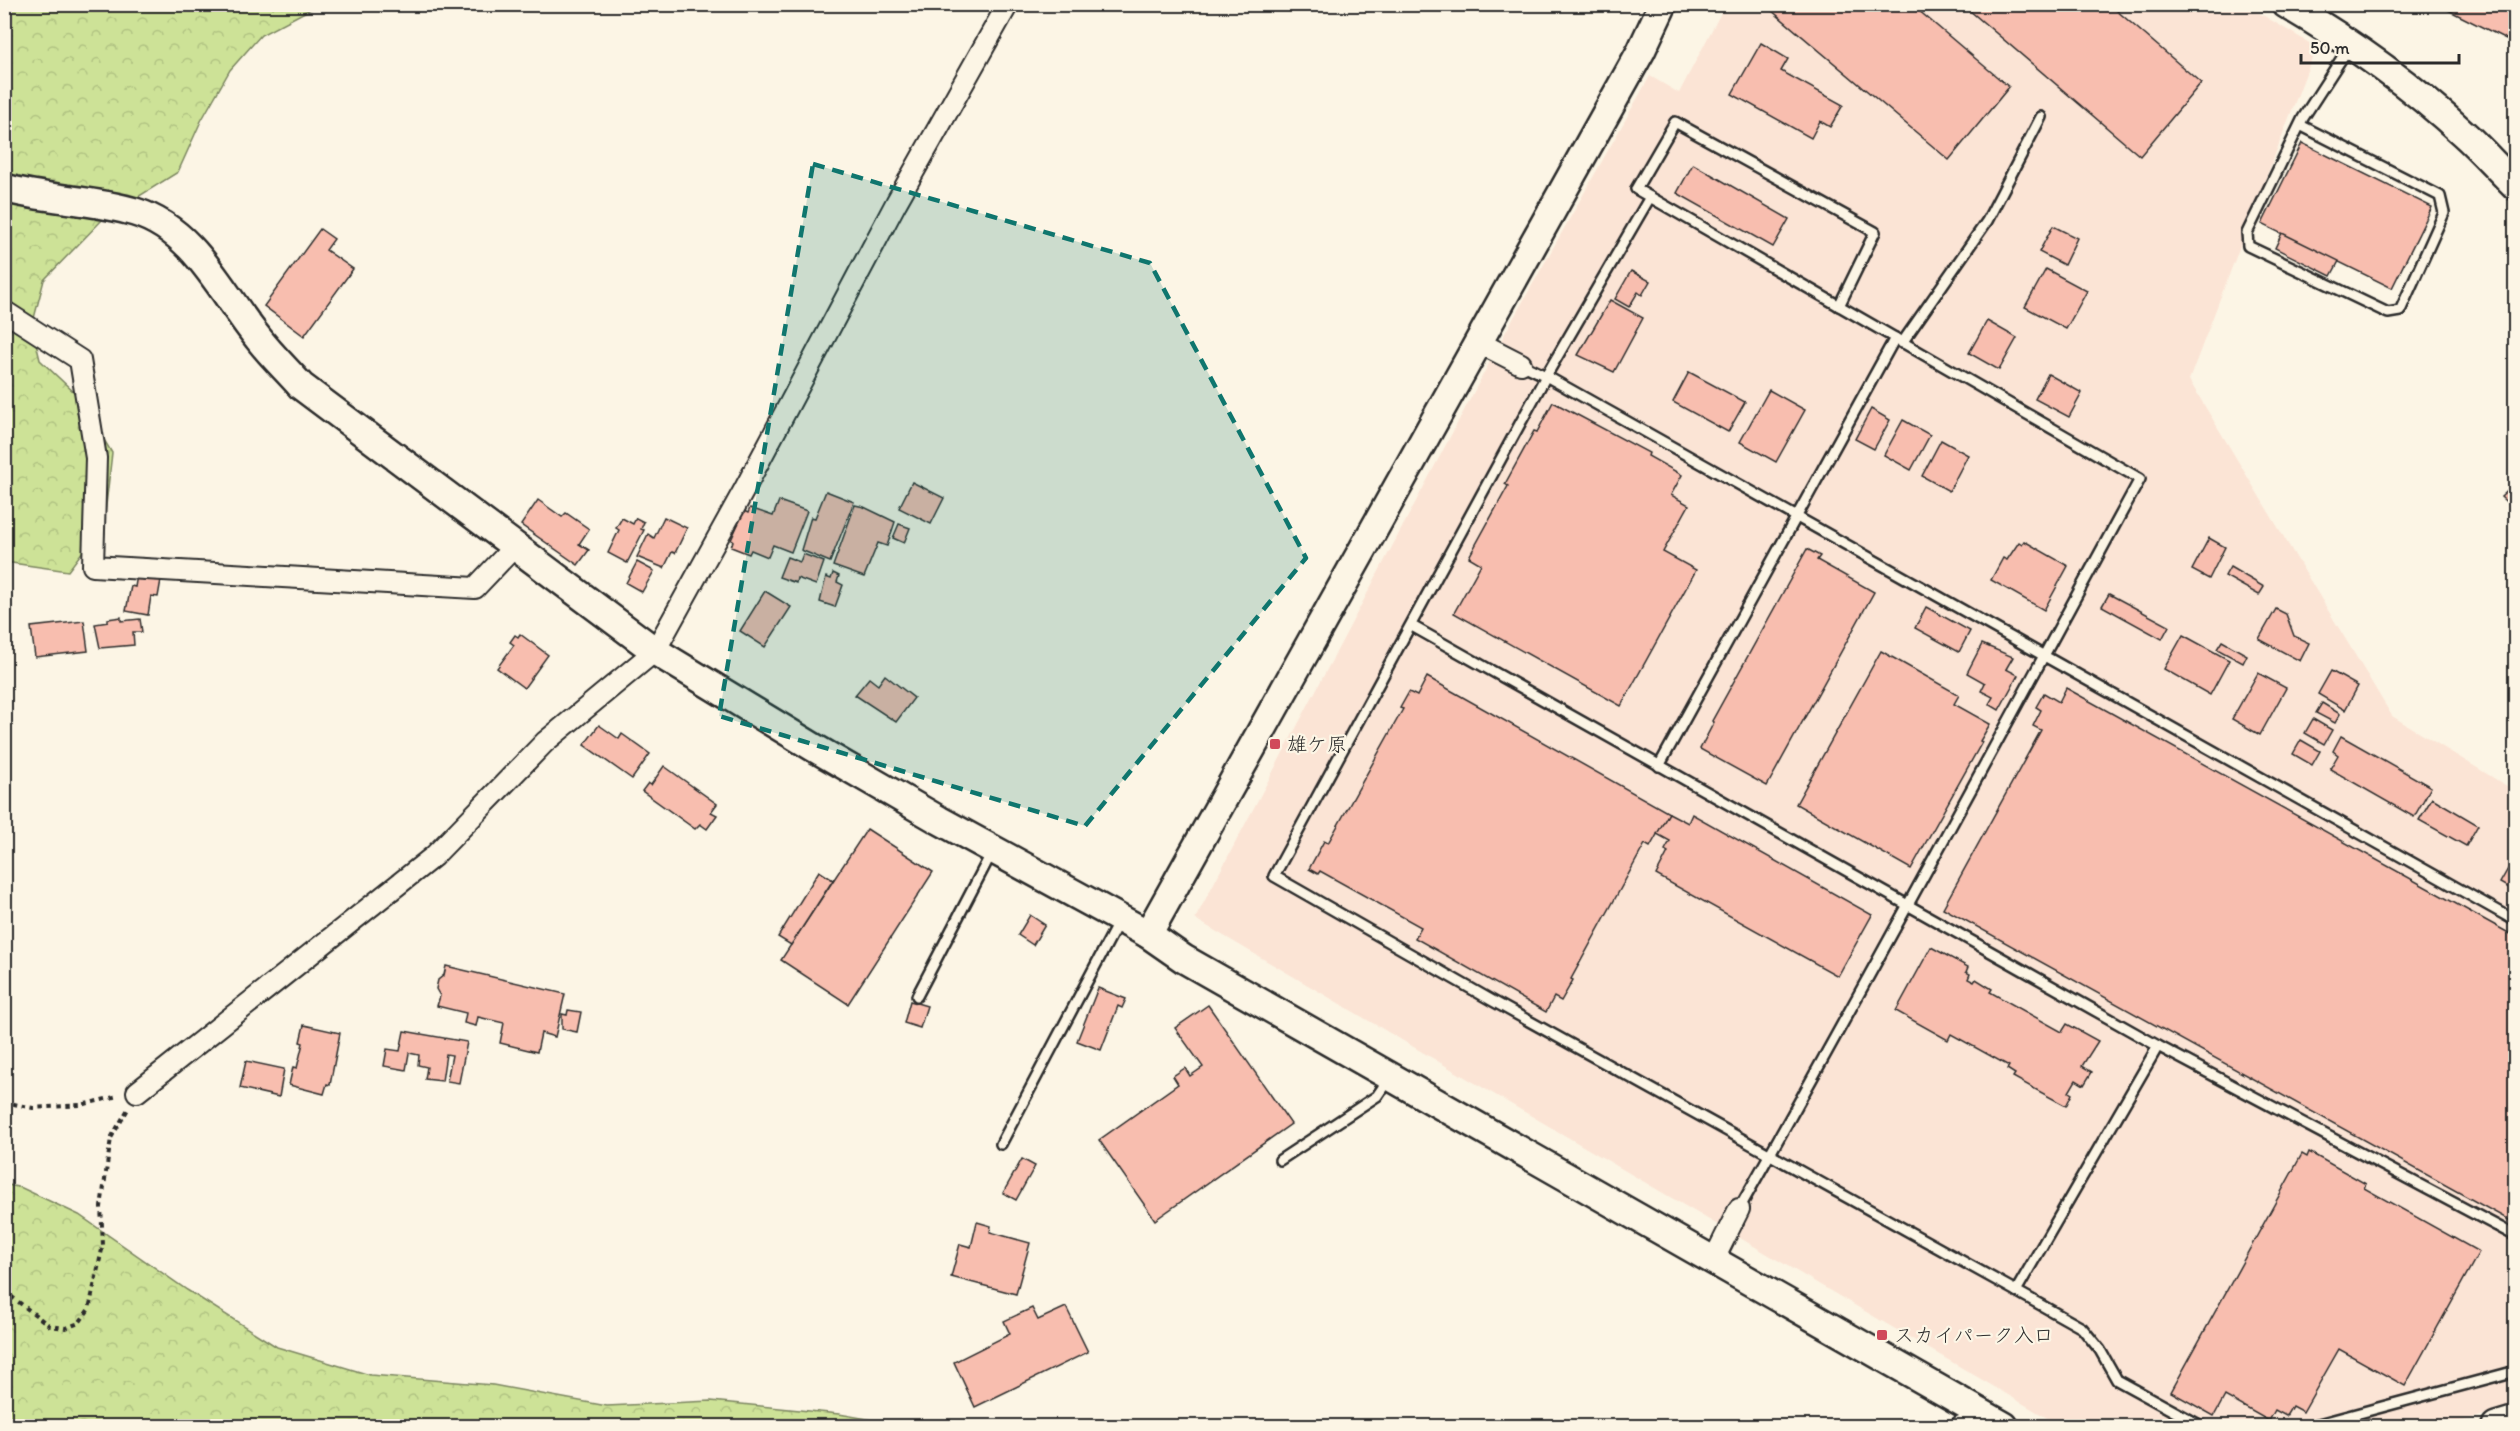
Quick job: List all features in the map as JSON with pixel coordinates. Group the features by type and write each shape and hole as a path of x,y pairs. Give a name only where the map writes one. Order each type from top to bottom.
{"street":[{"path":"137,1092 434,856 545,742 655,651 744,490 896,203 1008,4"},
{"path":"2286,4 2392,74 2463,133 2516,186"},
{"path":"1148,934 1641,51 1663,5"},
{"path":"4,188 24,194 91,202 138,213 171,230 197,254 258,338 301,386 655,651 822,753 1148,934 1184,959 1996,1422"},
{"path":"4,311 80,360 96,459 93,566 475,588 514,547"},
{"path":"1478,342 1521,364"},
{"path":"1713,1261 1739,1209"},
{"path":"2496,1426 2516,1420"},
{"path":"1961,1426 1996,1422"}],"lane":[{"path":"2300,125 2440,196 2444,213 2400,311 2388,313 2248,246 2247,233 2300,125 2351,45"},
{"path":"1659,766 1795,517 1899,340 1987,221 2041,117"},
{"path":"1739,1209 2140,479 1899,340 1839,306 1636,189 1674,122 1875,232 1839,306"},
{"path":"1650,197 1546,376 1274,876 2082,1328 2100,1350 2117,1380 2201,1426"},
{"path":"1521,364 2516,921"},
{"path":"1412,626 2158,1046 2516,1236"},
{"path":"917,996 994,850"},
{"path":"1001,1144 1120,919"},
{"path":"2016,1291 2158,1046"},
{"path":"1280,1160 1377,1096 1390,1077"},
{"path":"2311,1426 2516,1371"}],"path":[{"path":"4,1102 33,1108 72,1105 137,1092"},
{"path":"4,1291 50,1326 66,1328 79,1323 89,1309 103,1245 101,1207 111,1138 137,1092"}],"highlighted area":[{"path":"813,164 1150,263 1306,558 1085,826 719,716"}],"shaded area":[{"path":"1725,5 2246,5 2316,47 2189,380 2392,716 2515,791 2515,1406 2445,1426 2061,1426 1195,919 1504,335 1650,76 1679,93"}],"green space":[{"path":"5,5 318,5 261,35 230,70 201,121 178,172 104,218 44,280 32,326 40,360 77,395 112,453 104,523 68,571 5,562"},
{"path":"4,1184 22,1188 79,1215 187,1290 277,1347 370,1375 493,1385 607,1406 711,1401 839,1414 907,1426 5,1426"}],"building":[{"path":"1764,4 1911,4 2009,87 1949,160"},
{"path":"1962,4 2109,4 2201,83 2140,156"},
{"path":"2436,4 2516,4 2516,44"},
{"path":"1761,43 1788,59 1781,71 1843,105 1830,127 1820,121 1811,138 1732,94"},
{"path":"2302,143 2432,207 2392,288 2262,224"},
{"path":"1693,164 1789,219 1773,247 1677,193"},
{"path":"2053,226 2077,238 2064,265 2039,252"},
{"path":"320,229 334,239 326,250 353,269 304,336 264,306"},
{"path":"2282,233 2339,261 2331,276 2275,248"},
{"path":"2046,269 2087,291 2066,329 2025,307"},
{"path":"1631,271 1650,281 1642,295 1638,292 1629,307 1615,299"},
{"path":"1610,300 1643,318 1614,372 1578,355"},
{"path":"1987,321 2017,338 1999,370 1969,353"},
{"path":"1689,372 1745,402 1728,432 1673,402"},
{"path":"2048,374 2082,393 2069,417 2035,399"},
{"path":"1769,390 1805,410 1776,462 1740,442"},
{"path":"1553,402 1649,453 1648,456 1682,475 1671,495 1689,505 1663,552 1696,570 1621,706 1454,613 1481,564 1469,557 1508,486 1505,484"},
{"path":"1871,409 1890,420 1874,449 1855,439"},
{"path":"1903,420 1930,435 1911,470 1884,455"},
{"path":"1941,440 1968,455 1949,491 1922,476"},
{"path":"912,482 944,498 931,524 899,508"},
{"path":"2516,483 2516,511 2501,497"},
{"path":"826,491 854,502 830,562 801,550 811,517 815,518"},
{"path":"538,500 562,517 566,513 589,529 579,544 589,550 578,565 521,525"},
{"path":"779,501 807,511 791,552 773,545 768,557 751,550 749,554 731,547 733,541 731,540 744,511 748,513 750,508 773,516"},
{"path":"855,505 895,522 887,546 878,543 864,577 833,566"},
{"path":"664,517 687,528 675,553 672,552 664,568 637,557 648,534 654,538"},
{"path":"622,518 633,524 636,518 644,522 641,529 644,530 627,563 608,553 619,530 616,528"},
{"path":"899,524 910,528 904,543 893,538"},
{"path":"2209,538 2225,547 2209,579 2192,570"},
{"path":"2024,541 2068,566 2044,610 1991,580 2003,558 2007,560 2019,542 2022,544"},
{"path":"1807,549 1820,556 1817,560 1874,592 1767,786 1700,749 1714,722 1712,721"},
{"path":"803,554 824,562 816,585 797,578 796,583 779,577 787,557 800,562"},
{"path":"637,562 654,571 642,592 626,583"},
{"path":"2230,567 2264,587 2259,595 2225,576"},
{"path":"833,573 839,576 837,582 843,585 835,607 820,602 826,577 831,579"},
{"path":"137,575 161,580 158,597 151,596 148,615 126,611 131,586 135,587"},
{"path":"765,591 791,607 765,647 740,631"},
{"path":"2109,594 2169,626 2162,639 2102,606"},
{"path":"1926,607 1970,631 1959,652 1915,628"},
{"path":"2276,609 2286,614 2294,636 2309,643 2300,661 2259,639"},
{"path":"121,617 121,621 140,619 142,632 133,632 134,645 100,648 95,624"},
{"path":"84,621 88,651 35,657 31,627"},
{"path":"520,634 548,655 524,688 497,668 514,645 510,642 515,635 518,637"},
{"path":"2183,635 2229,660 2210,695 2164,669"},
{"path":"2222,641 2247,655 2243,663 2217,649"},
{"path":"1982,644 2013,657 2006,669 2018,675 1999,710 1989,704 1993,697 1981,691 1985,683 1967,673"},
{"path":"1881,651 1959,695 1954,704 1990,724 1911,869 1796,804"},
{"path":"2331,671 2358,686 2345,710 2318,694"},
{"path":"2258,673 2286,688 2260,735 2232,719"},
{"path":"885,675 914,698 896,722 855,695 869,678 878,685"},
{"path":"1427,677 1669,813 1650,847 1645,844 1561,1001 1554,997 1546,1012 1415,938 1421,927 1320,871 1318,874 1309,869 1324,841 1328,843 1403,709 1400,708 1409,692 1417,696"},
{"path":"2066,688 2516,937 2516,1224 1943,908 2041,730 2033,726 2041,710 2036,707 2044,693 2059,702"},
{"path":"2322,703 2340,714 2335,723 2316,713"},
{"path":"2313,719 2332,730 2324,744 2305,733"},
{"path":"599,725 619,739 622,734 650,754 632,779 584,745"},
{"path":"2341,736 2431,787 2414,817 2330,769 2338,755 2333,751"},
{"path":"2301,740 2320,751 2312,765 2293,754"},
{"path":"664,766 717,804 711,812 717,815 707,829 700,824 695,829 642,791 648,783 651,785"},
{"path":"2432,798 2478,825 2466,846 2419,820"},
{"path":"1669,813 1688,823 1692,814 1872,915 1838,976 1656,875 1668,852 1665,850 1670,841 1657,834"},
{"path":"867,829 933,872 848,1004 781,960"},
{"path":"2513,860 2516,862 2516,892 2500,883"},
{"path":"819,871 833,880 791,945 778,937"},
{"path":"1030,915 1045,925 1033,945 1018,935"},
{"path":"1931,947 1968,967 1966,972 1970,974 1968,979 1974,982 1976,979 1992,989 1990,992 2062,1032 2067,1024 2098,1041 2082,1066 2092,1072 2084,1085 2076,1080 2069,1092 2072,1094 2066,1106 2013,1077 2015,1074 2007,1069 2009,1066 1951,1034 1948,1040 1896,1011"},
{"path":"446,966 565,994 555,1037 541,1033 537,1052 500,1043 504,1023 478,1017 476,1026 464,1023 466,1013 437,1006 440,996 436,989 438,980 444,975"},
{"path":"1098,988 1126,999 1122,1008 1118,1006 1101,1050 1077,1041"},
{"path":"910,1001 927,1006 920,1028 904,1023"},
{"path":"1208,1005 1291,1124 1155,1220 1099,1140 1178,1084 1173,1076 1185,1068 1190,1076 1203,1067 1175,1028"},
{"path":"568,1010 581,1012 577,1032 562,1029 562,1014 567,1015"},
{"path":"304,1025 340,1033 330,1085 327,1084 324,1094 289,1085 293,1067 297,1068 303,1043 300,1042"},
{"path":"404,1031 467,1042 459,1083 447,1081 452,1055 446,1054 442,1081 425,1079 427,1067 418,1065 419,1055 409,1053 406,1070 384,1066 387,1049 400,1051"},
{"path":"246,1061 284,1069 279,1097 240,1088"},
{"path":"2309,1152 2366,1184 2364,1188 2479,1252 2405,1386 2339,1349 2303,1412 2292,1406 2286,1416 2275,1410 2269,1421 2225,1396 2214,1416 2171,1392 2302,1154 2307,1157"},
{"path":"1022,1159 1035,1166 1016,1200 1003,1193"},
{"path":"977,1222 991,1226 990,1232 1030,1243 1016,1294 951,1277 960,1244 971,1247"},
{"path":"1066,1307 1088,1352 975,1407 954,1362 1010,1334 1004,1321 1032,1308 1038,1320"}],"place":[{"name":"雄ケ原","path":"1275,744"},
{"name":"スカイパーク入口","path":"1882,1335"}]}
